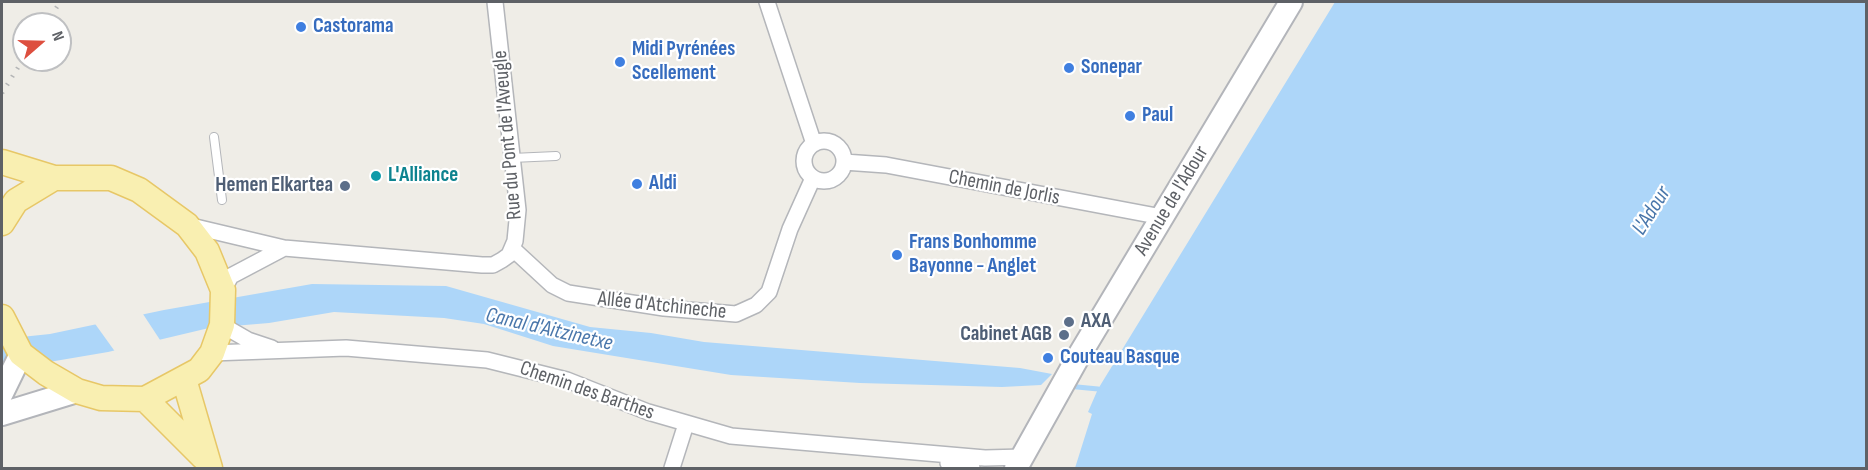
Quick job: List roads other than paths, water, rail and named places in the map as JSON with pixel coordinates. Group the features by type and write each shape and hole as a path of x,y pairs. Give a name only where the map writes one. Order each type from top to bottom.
{"main road":[{"name":"Avenue de l'Adour","path":"1020,465 1077,359 1285,6"},
{"path":"2,162 54,178 111,178 140,190 187,225 207,251 223,290 222,325 212,353 199,370 145,399 101,398 77,391 21,354 2,316"},
{"path":"2,223 16,201 54,178"},
{"path":"2,393 21,354"},
{"path":"184,379 208,464"},
{"path":"2,414 77,391"},
{"path":"145,399 208,464"}],"street":[{"name":"Rue du Pont de l'Aveugle","path":"187,225 284,248 482,265 493,265 502,260 513,249 518,210 495,2"},
{"path":"767,2 813,144 805,157 804,165 813,178 826,181 833,179 843,169 843,153 838,146 830,142 813,144"},
{"name":"Chemin de Jorlis","path":"844,162 886,165 1162,217"},
{"name":"Allée d'Atchineche","path":"513,249 552,285 568,293 588,298 736,314 756,305 769,292 790,229 813,178"},
{"path":"223,290 231,276 284,248"},
{"name":"Chemin des Barthes","path":"222,325 248,340 280,351"},
{"name":"Chemin des Barthes","path":"212,353 364,348 496,362 567,380 686,424 748,438 998,459 1020,465"},
{"path":"672,468 686,424"},
{"name":"Chemin des Barthes","path":"892,451 972,468"}],"lane":[{"path":"214,137 222,200"},
{"path":"512,158 556,156"}],"water":[{"name":"L'Adour","path":"1335,2 1866,2 1866,468 1075,468 1092,414 1088,412 1098,389"},
{"path":"312,284 446,286 590,327 651,333 704,342 1020,368 1052,374 1041,385 1002,387 860,383 731,375 553,346 484,324 444,318 334,312 269,323 209,328 108,352 2,370 2,339 50,334 164,310"}],"waterway":[{"name":"Canal d'Aitzinetxe","path":"1067,386 1098,389"}],"railway":[{"path":"54,12 60,2"},
{"path":"2,93 15,72"}],"place":[{"name":"Castorama","path":"301,27"},
{"name":"Midi Pyrénées Scellement","path":"620,62"},
{"name":"Sonepar","path":"1069,68"},
{"name":"Paul","path":"1130,116"},
{"name":"L'Alliance","path":"376,176"},
{"name":"Aldi","path":"637,184"},
{"name":"Hemen Elkartea","path":"345,186"},
{"name":"Frans Bonhomme Bayonne - Anglet","path":"897,255"},
{"name":"AXA","path":"1069,322"},
{"name":"Cabinet AGB","path":"1064,335"},
{"name":"Couteau Basque","path":"1048,358"}]}
